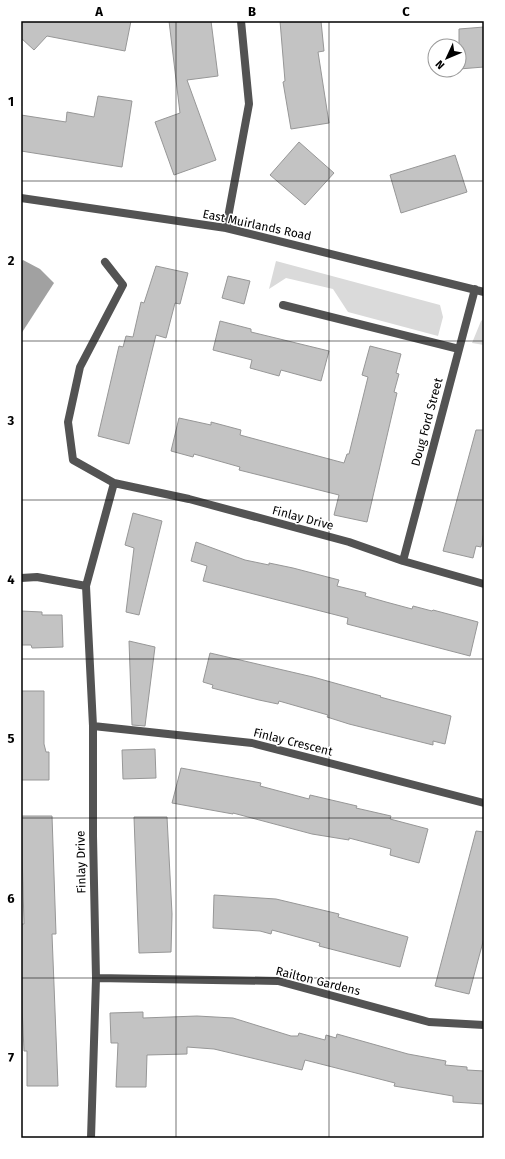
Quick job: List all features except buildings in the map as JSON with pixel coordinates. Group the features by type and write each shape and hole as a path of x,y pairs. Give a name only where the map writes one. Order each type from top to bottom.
{"street":[{"path":"226,228 248,104 241,21"},
{"name":"East Muirlands Road","path":"21,198 226,228 484,292"},
{"name":"Finlay Drive","path":"105,262 123,285 80,367 68,422 73,460 114,484 219,507 349,542 403,561 484,584"},
{"name":"Doug Ford Street","path":"403,561 475,289"},
{"path":"283,305 459,349"},
{"name":"Finlay Drive","path":"91,1138 96,978 93,726 86,586 114,484"},
{"path":"21,578 37,577 86,586"},
{"name":"Finlay Crescent","path":"93,726 252,743 484,803"},
{"name":"Railton Gardens","path":"96,978 278,981 428,1022 484,1025"}],"shaded area":[{"path":"23,260 40,269 54,283 21,334 21,262"},
{"path":"276,261 440,305 443,317 438,336 348,312 333,289 286,278 269,289"},
{"path":"484,319 484,345 472,343 481,321"}]}
